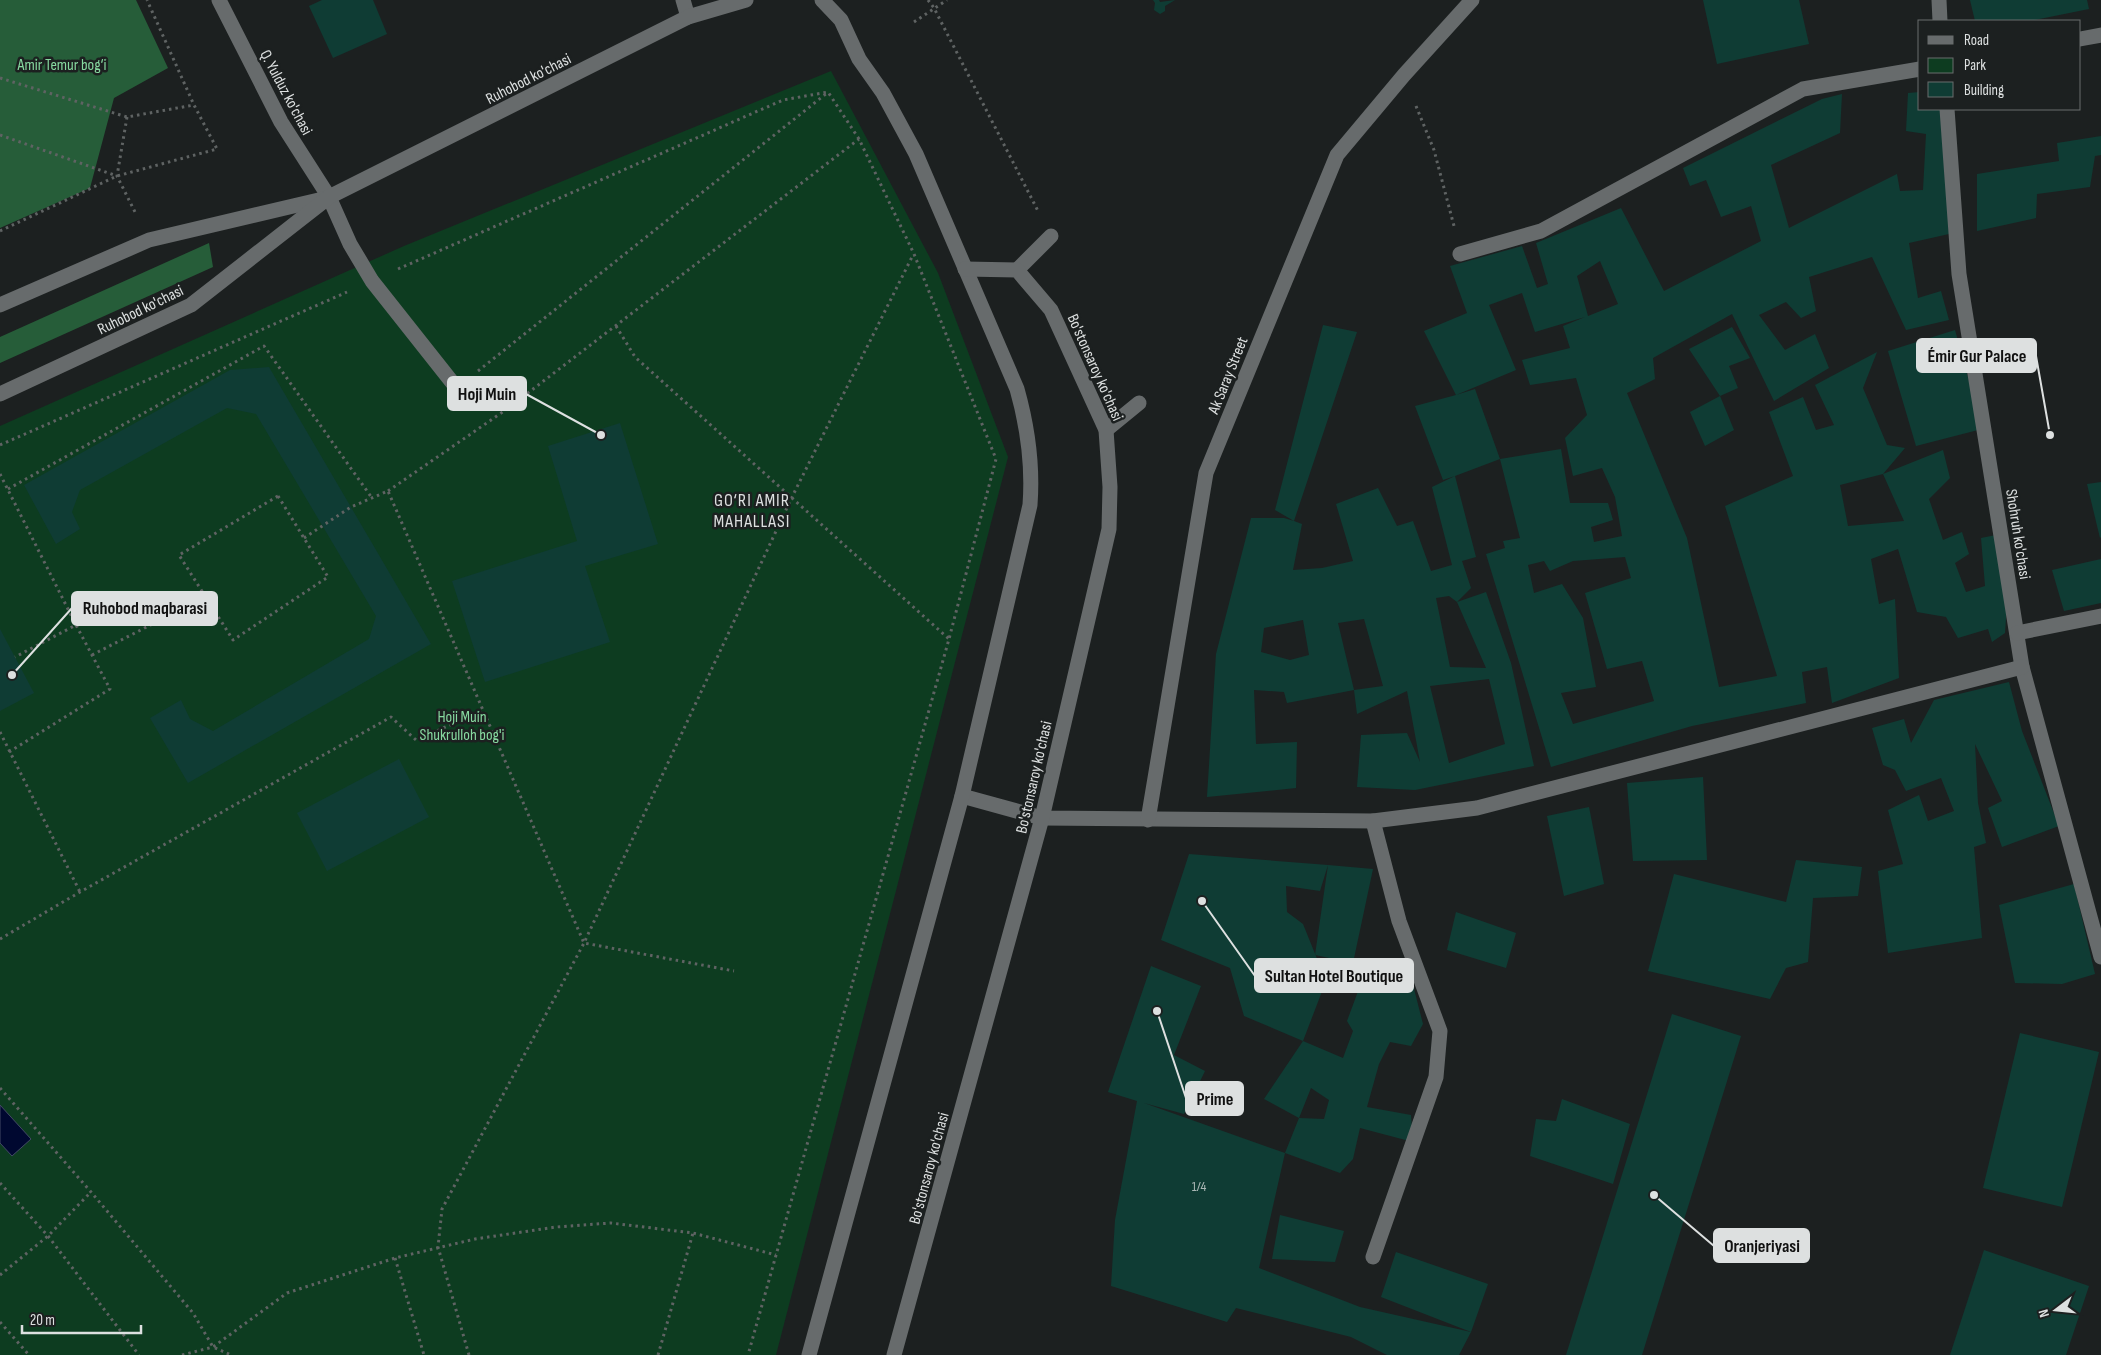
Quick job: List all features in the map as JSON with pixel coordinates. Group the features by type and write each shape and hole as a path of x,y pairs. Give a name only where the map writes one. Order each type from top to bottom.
{"street":[{"name":"Q. Yulduz ko'chasi","path":"219,0 281,122 329,198 350,244 372,281 463,396"},
{"path":"683,0 688,17"},
{"name":"Ruhobod ko'chasi","path":"0,394 191,305 329,198 688,17 746,0"},
{"path":"809,1355 962,796 1030,505 1032,479 1026,420 1017,389 916,154 883,93 859,59 840,20 822,0"},
{"name":"Ak Saray Street","path":"1148,820 1206,473 1337,155 1472,0"},
{"path":"1939,0 1940,20"},
{"path":"2081,39 2101,35"},
{"path":"1460,254 1541,231 1803,89 1918,69"},
{"name":"Shohruh ko'chasi","path":"1947,110 1959,274 2022,667 2101,956"},
{"name":"Ruhobod ko'chasi","path":"0,305 149,240 329,198"},
{"path":"965,269 1017,270 1051,236"},
{"name":"Bo'stonsaroy ko'chasi","path":"894,1355 1042,818 1108,529 1110,487 1106,430 1051,310 1017,270"},
{"path":"1106,430 1139,403"},
{"path":"2017,633 2101,616"},
{"path":"962,796 1042,818 1373,820 1477,808 2022,667"},
{"path":"1373,820 1398,921 1440,1031 1436,1076 1373,1257"}],"path":[{"path":"0,231 117,176 217,149 194,105 147,0"},
{"path":"928,0 934,8 1051,236"},
{"path":"914,22 946,0"},
{"path":"1404,76 1434,150 1460,254"},
{"path":"0,78 127,117 194,105"},
{"path":"748,1355 949,639 996,459 914,254 859,139 828,92"},
{"path":"0,445 783,100 828,92"},
{"path":"484,379 478,372 828,92"},
{"path":"127,117 117,176 149,240"},
{"path":"0,135 117,176"},
{"path":"304,538 351,507 388,491 508,408 859,139"},
{"path":"470,1355 438,1247 442,1209 584,943 791,499 914,254"},
{"path":"616,326 635,357 949,639"},
{"path":"8,489 264,346 372,498"},
{"path":"490,386 508,408"},
{"path":"0,474 110,689 9,752"},
{"path":"388,491 584,943"},
{"path":"278,496 328,577 233,640 205,597 179,555 278,496"},
{"path":"92,655 205,597"},
{"path":"15,657 76,625"},
{"path":"0,939 391,717 416,740 482,711"},
{"path":"0,732 80,892"},
{"path":"584,943 734,971"},
{"path":"0,1088 193,1313 213,1348 231,1355"},
{"path":"0,1183 48,1236 139,1355"},
{"path":"0,1275 48,1236 91,1192"},
{"path":"182,1355 213,1348 287,1293 395,1258 475,1239 556,1227 611,1223 693,1233 776,1255"},
{"path":"658,1355 693,1233"},
{"path":"395,1258 424,1355"},
{"path":"0,1322 29,1355"}],"green space":[{"name":"Amir Temur bog‘i","path":"0,0 136,0 168,68 114,98 90,188 0,228"},
{"name":"Hoji Muin Shukrulloh bog'i","path":"831,71 938,273 1008,457 776,1355 0,1355 0,426 404,246"},
{"path":"209,243 213,267 0,363 0,337"}],"water":[{"path":"0,1105 31,1139 12,1156 0,1143"}],"building":[{"path":"322,0 373,0 387,34 333,58 309,6"},
{"path":"1153,0 1159,0 1160,2 1175,0 1165,6 1165,11 1160,14 1154,10 1155,3"},
{"path":"1703,0 1799,0 1809,44 1717,64"},
{"path":"1970,0 2087,0 2089,9 2035,20 1975,20"},
{"path":"1918,92 1918,110 1944,110 1949,234 1909,243 1918,298 1941,291 1949,320 1906,330 1872,257 1809,277 1816,311 1801,318 1786,302 1759,315 1785,350 1815,334 1829,368 1774,401 1732,314 1653,358 1655,379 1627,393 1687,538 1719,687 1777,676 1725,506 1793,476 1769,412 1803,397 1816,430 1834,425 1815,385 1877,352 1863,388 1887,445 1905,448 1883,474 1943,450 1950,478 1929,499 1943,540 1962,532 1969,554 1955,563 1966,592 1985,586 1981,538 1996,535 2007,603 2005,633 1992,642 1988,629 1958,638 1946,617 1917,612 1898,549 1871,559 1879,604 1895,599 1899,678 1832,703 1827,667 1802,672 1806,703 1692,726 1551,767 1486,554 1505,548 1503,541 1520,538 1500,459 1561,449 1570,503 1608,503 1613,520 1591,527 1594,542 1622,536 1615,497 1602,468 1573,476 1565,438 1587,415 1576,378 1530,385 1522,360 1570,348 1563,326 1585,317 1535,332 1522,293 1489,305 1516,370 1456,395 1424,331 1467,313 1450,266 1522,246 1537,288 1548,284 1536,243 1621,208 1664,291 1761,241 1751,206 1721,217 1706,180 1690,186 1683,168 1822,99 1842,94 1840,133 1771,165 1789,228 1897,174 1900,191 1923,190 1926,134 1906,131 1908,93","holes":["1600,261 1618,304 1588,316 1577,276","1883,474 1904,521 1848,526 1840,485","1625,557 1631,578 1585,593 1607,669 1642,661 1654,701 1573,724 1561,693 1596,687 1583,618 1562,584 1534,593 1528,565 1544,561 1550,571 1573,561"]},
{"path":"2101,136 2101,155 2095,156 2090,187 2037,194 2036,218 1977,231 1977,174 2059,161 2057,143"},
{"path":"1323,325 1357,332 1294,521 1275,510"},
{"path":"1732,327 1750,358 1729,366 1738,388 1720,396 1689,349"},
{"path":"1955,330 1982,429 1916,446 1888,351"},
{"path":"269,367 431,644 188,783 150,718 181,700 190,719 213,731 369,639 376,616 256,414 227,408 80,490 72,512 80,529 56,544 24,485 230,370"},
{"path":"1475,389 1500,459 1443,480 1415,406"},
{"path":"1720,396 1734,430 1705,446 1690,412"},
{"path":"620,423 658,544 585,566 610,642 485,682 452,581 577,541 548,446"},
{"path":"1455,476 1476,557 1462,561 1471,588 1457,602 1486,592 1511,663 1534,766 1415,790 1357,787 1361,735 1407,733 1420,762 1407,691 1357,714 1354,690 1287,703 1284,692 1254,690 1256,744 1297,742 1296,788 1207,797 1216,654 1251,518 1284,518 1302,524 1293,570 1322,568 1353,561 1336,504 1378,488 1397,526 1413,521 1431,571 1452,565 1432,487","holes":["1449,596 1457,602 1486,668 1450,667 1436,598","1364,619 1383,686 1354,690 1338,623","1303,620 1309,655 1290,660 1261,652 1264,628","1489,679 1505,744 1449,763 1430,686"]},
{"path":"2101,482 2101,537 2100,538 2087,484"},
{"path":"2101,559 2101,603 2064,611 2052,570"},
{"path":"0,629 34,693 0,711"},
{"path":"2009,682 2022,731 2059,826 2002,847 1988,808 2002,801 1975,744 1978,803 1986,843 1974,847 1982,938 1888,953 1878,871 1903,864 1888,810 1919,795 1928,821 1954,811 1941,778 1906,791 1895,770 1883,765 1872,728 1904,719 1911,743 1934,700"},
{"path":"399,759 429,817 327,871 297,813"},
{"path":"1703,777 1707,860 1633,861 1627,783"},
{"path":"1589,807 1604,884 1564,896 1547,816"},
{"path":"1189,854 1328,865 1373,869 1353,963 1316,955 1326,981 1303,1041 1244,1016 1230,968 1161,940","holes":["1328,865 1315,954 1303,924 1287,912 1286,886 1320,891"]},
{"path":"1796,860 1862,867 1858,896 1813,898 1808,962 1786,968 1770,999 1648,971 1674,874 1786,902"},
{"path":"2074,884 2095,974 2062,984 2015,983 1999,905"},
{"path":"1456,912 1516,933 1506,968 1447,950"},
{"path":"1151,966 1201,986 1174,1055 1205,1071 1184,1114 1144,1103 1285,1153 1259,1268 1360,1307 1471,1332 1459,1355 1387,1355 1351,1337 1236,1308 1227,1322 1111,1286 1115,1220 1137,1101 1108,1092"},
{"path":"1367,967 1412,981 1423,1024 1411,1046 1390,1042 1379,1064 1367,1107 1411,1115 1413,1142 1360,1128 1353,1159 1340,1173 1285,1153 1299,1118 1264,1099 1303,1041 1343,1058 1353,1031 1347,1021","holes":["1311,1088 1329,1100 1324,1119 1299,1118"]},
{"path":"1672,1014 1741,1036 1642,1355 1566,1355"},
{"path":"2020,1033 2099,1052 2062,1207 1983,1188"},
{"path":"1562,1099 1630,1124 1613,1184 1530,1156 1536,1119 1556,1121"},
{"path":"1280,1215 1344,1231 1335,1262 1272,1259"},
{"path":"1984,1250 2089,1286 2066,1355 1950,1355"},
{"path":"1396,1252 1488,1284 1471,1332 1381,1297"}],"place":[{"name":"Hoji Muin","path":"601,435"},
{"name":"Émir Gur Palace","path":"2050,435"},
{"name":"Ruhobod maqbarasi","path":"12,675"},
{"name":"Sultan Hotel Boutique","path":"1202,901"},
{"name":"Prime","path":"1157,1011"},
{"name":"Oranjeriyasi","path":"1654,1195"}],"district":[{"name":"GO‘RI AMIR MAHALLASI","path":"752,510"}]}
